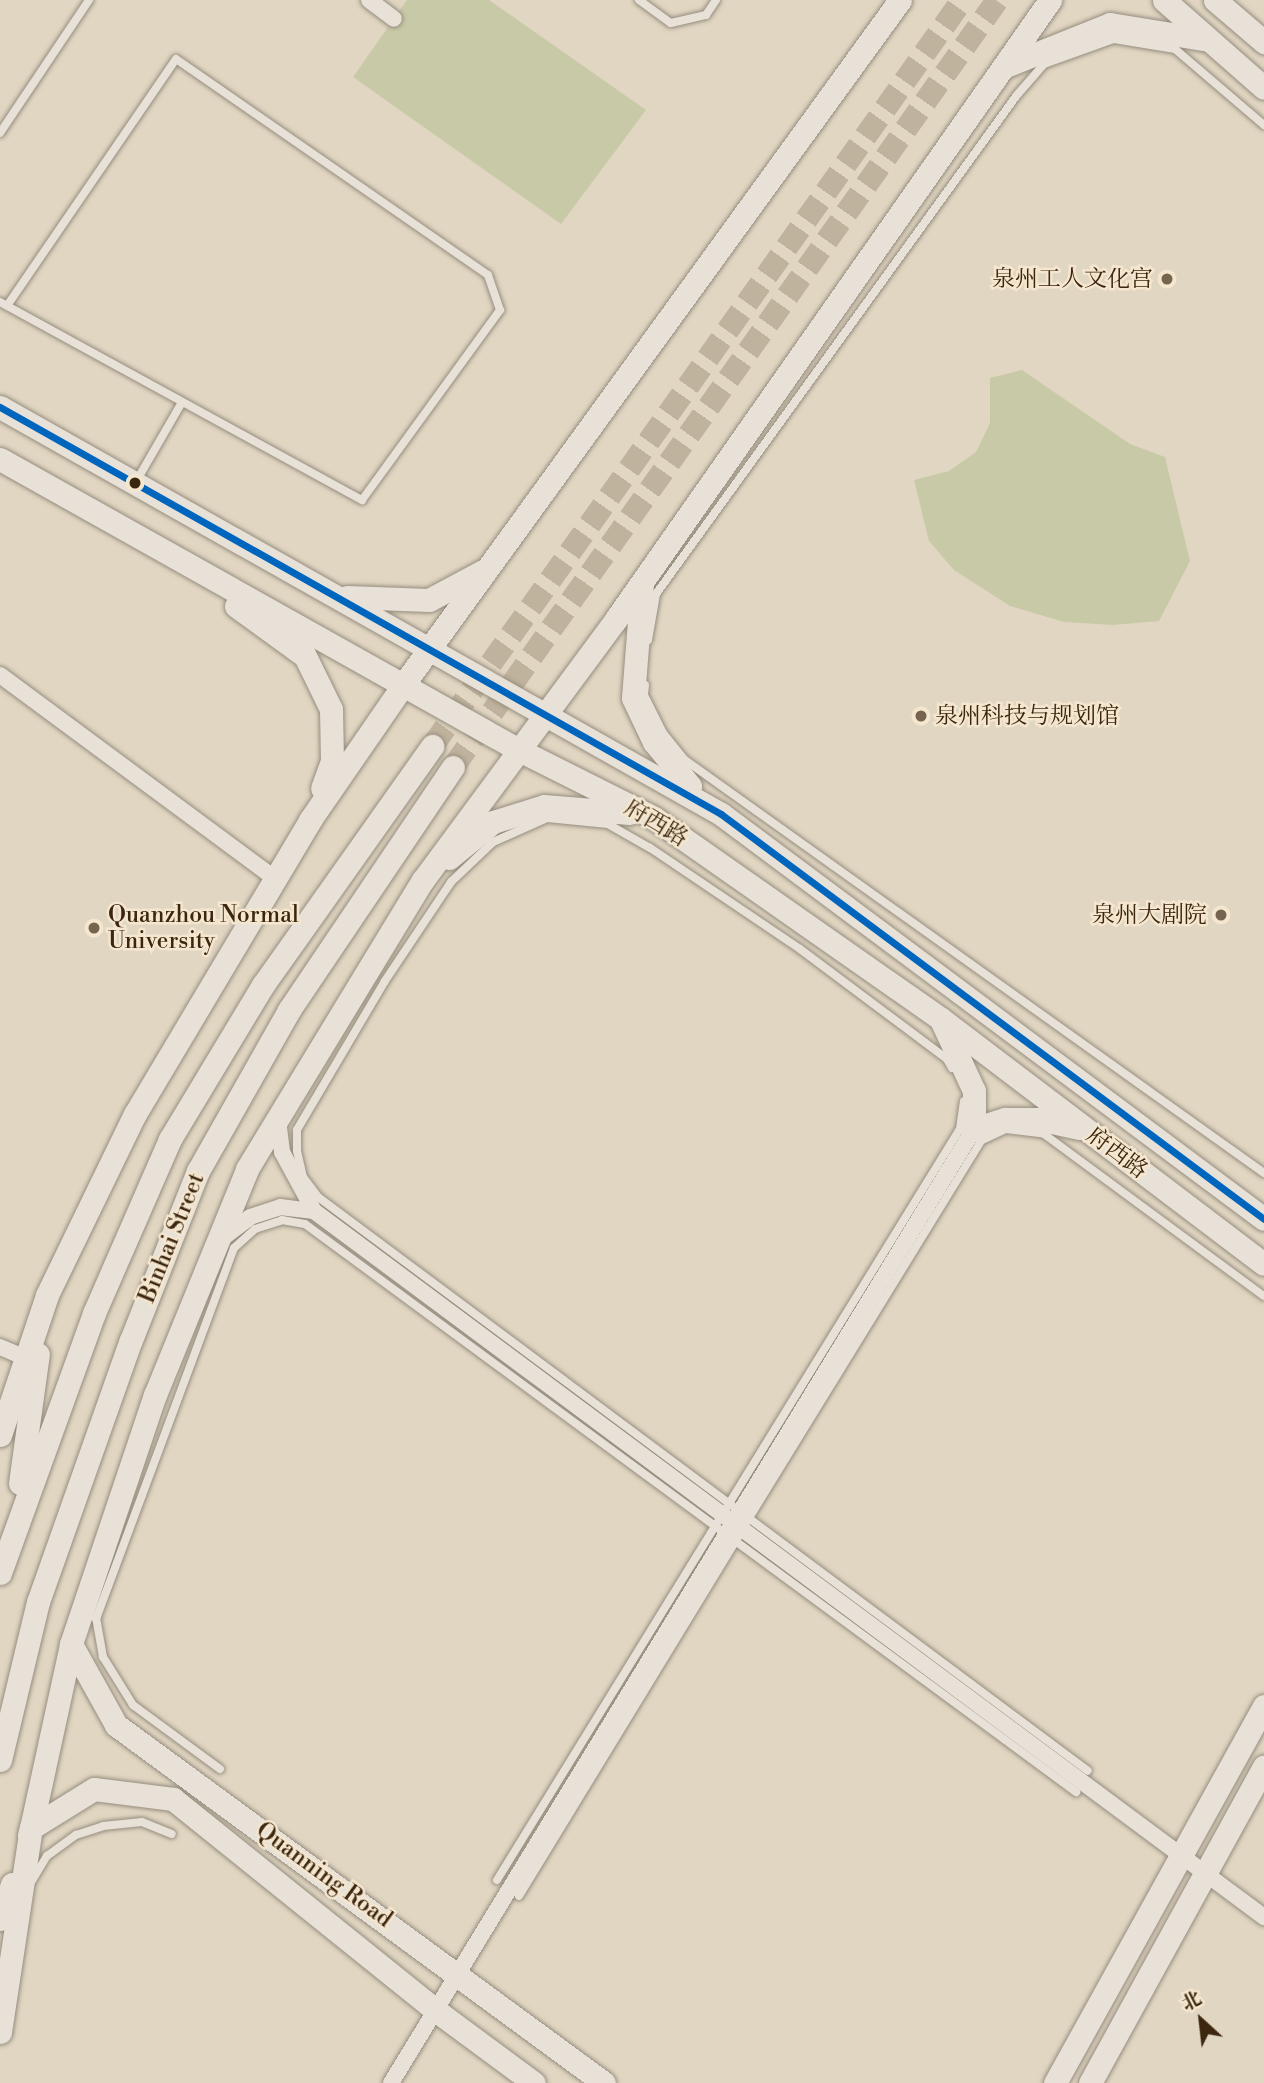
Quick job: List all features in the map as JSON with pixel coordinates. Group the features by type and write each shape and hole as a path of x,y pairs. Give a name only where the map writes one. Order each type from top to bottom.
{"street":[{"path":"369,0 394,19"},
{"path":"0,1435 47,1295 135,1114 310,820 403,685 900,0"},
{"path":"0,2032 31,1828 71,1644 155,1395 247,1169 423,880 643,580 1050,0"},
{"path":"1164,0 1264,89"},
{"path":"1215,0 1264,42"},
{"path":"1238,0 1264,42"},
{"path":"1003,67 1110,24 1209,40"},
{"name":"府西路","path":"0,407 721,814 1264,1219"},
{"name":"府西路","path":"0,458 519,750 654,818 941,1019 1264,1264"},
{"path":"149,542 305,656 331,709 332,761 310,820"},
{"path":"336,595 429,600 489,568"},
{"path":"643,580 633,698 671,768 721,814"},
{"path":"0,675 274,878"},
{"name":"Binhai Street","path":"0,1573 13,1527 94,1313 170,1139 263,985 432,746"},
{"name":"Binhai Street","path":"0,1760 38,1602 131,1340 198,1171 289,1010 453,767"},
{"path":"423,880 493,821 544,806 587,806 654,818"},
{"path":"391,2083 438,2012 974,1129 974,1091 941,1019"},
{"path":"278,1119 282,1152 314,1211 1264,1917"},
{"path":"974,1129 1005,1119 1038,1119 1087,1130"},
{"path":"218,1241 250,1217 280,1207 314,1211"},
{"path":"13,1527 47,1295"},
{"path":"0,1347 26,1358"},
{"name":"Quanning Road","path":"71,1644 116,1725 460,1974 604,2083"},
{"path":"1055,2083 1184,1858 1264,1706"},
{"path":"1090,2083 1264,1766"},
{"name":"Quanning Road","path":"31,1828 94,1789 173,1799 438,2012 534,2083"},
{"path":"0,1919 31,1828"}],"lane":[{"path":"0,133 89,0"},
{"path":"639,0 671,23 706,15 716,0"},
{"path":"1264,125 1175,49 1114,39 1044,64 1009,106 656,594 644,695 663,733 685,760 1264,1173"},
{"path":"176,59 488,275 500,310 362,500 181,404 4,304 176,59"},
{"path":"135,482 181,404"},
{"path":"519,1896 733,1523 960,1129 966,1093 947,1059 800,949 650,848 608,824 547,818 493,842 451,882 385,981 297,1130 303,1177 318,1197 733,1523 1076,1792"},
{"path":"497,1880 982,1140 1006,1129 1044,1134 1264,1296"},
{"path":"220,1769 133,1705 103,1657 96,1619 234,1248 255,1229 282,1220 305,1224 1087,1771"},
{"path":"20,1902 47,1856 76,1835 103,1826 142,1822 172,1834"}],"green space":[{"path":"407,0 489,0 646,110 561,224 353,77"},
{"path":"1022,370 1130,444 1165,457 1190,561 1159,621 1113,625 1064,622 1010,606 954,570 929,541 914,480 949,471 976,452 990,423 990,378"}],"tunnel":[{"path":"432,746 962,0"},
{"path":"453,767 997,0"}],"transit line":[{"path":"0,407 721,814 1264,1219"}],"place":[{"name":"泉州工人文化宫","path":"1167,279"},
{"name":"泉州科技与规划馆","path":"921,716"},
{"name":"泉州大剧院","path":"1221,915"},
{"name":"Quanzhou Normal University","path":"94,928"}]}
